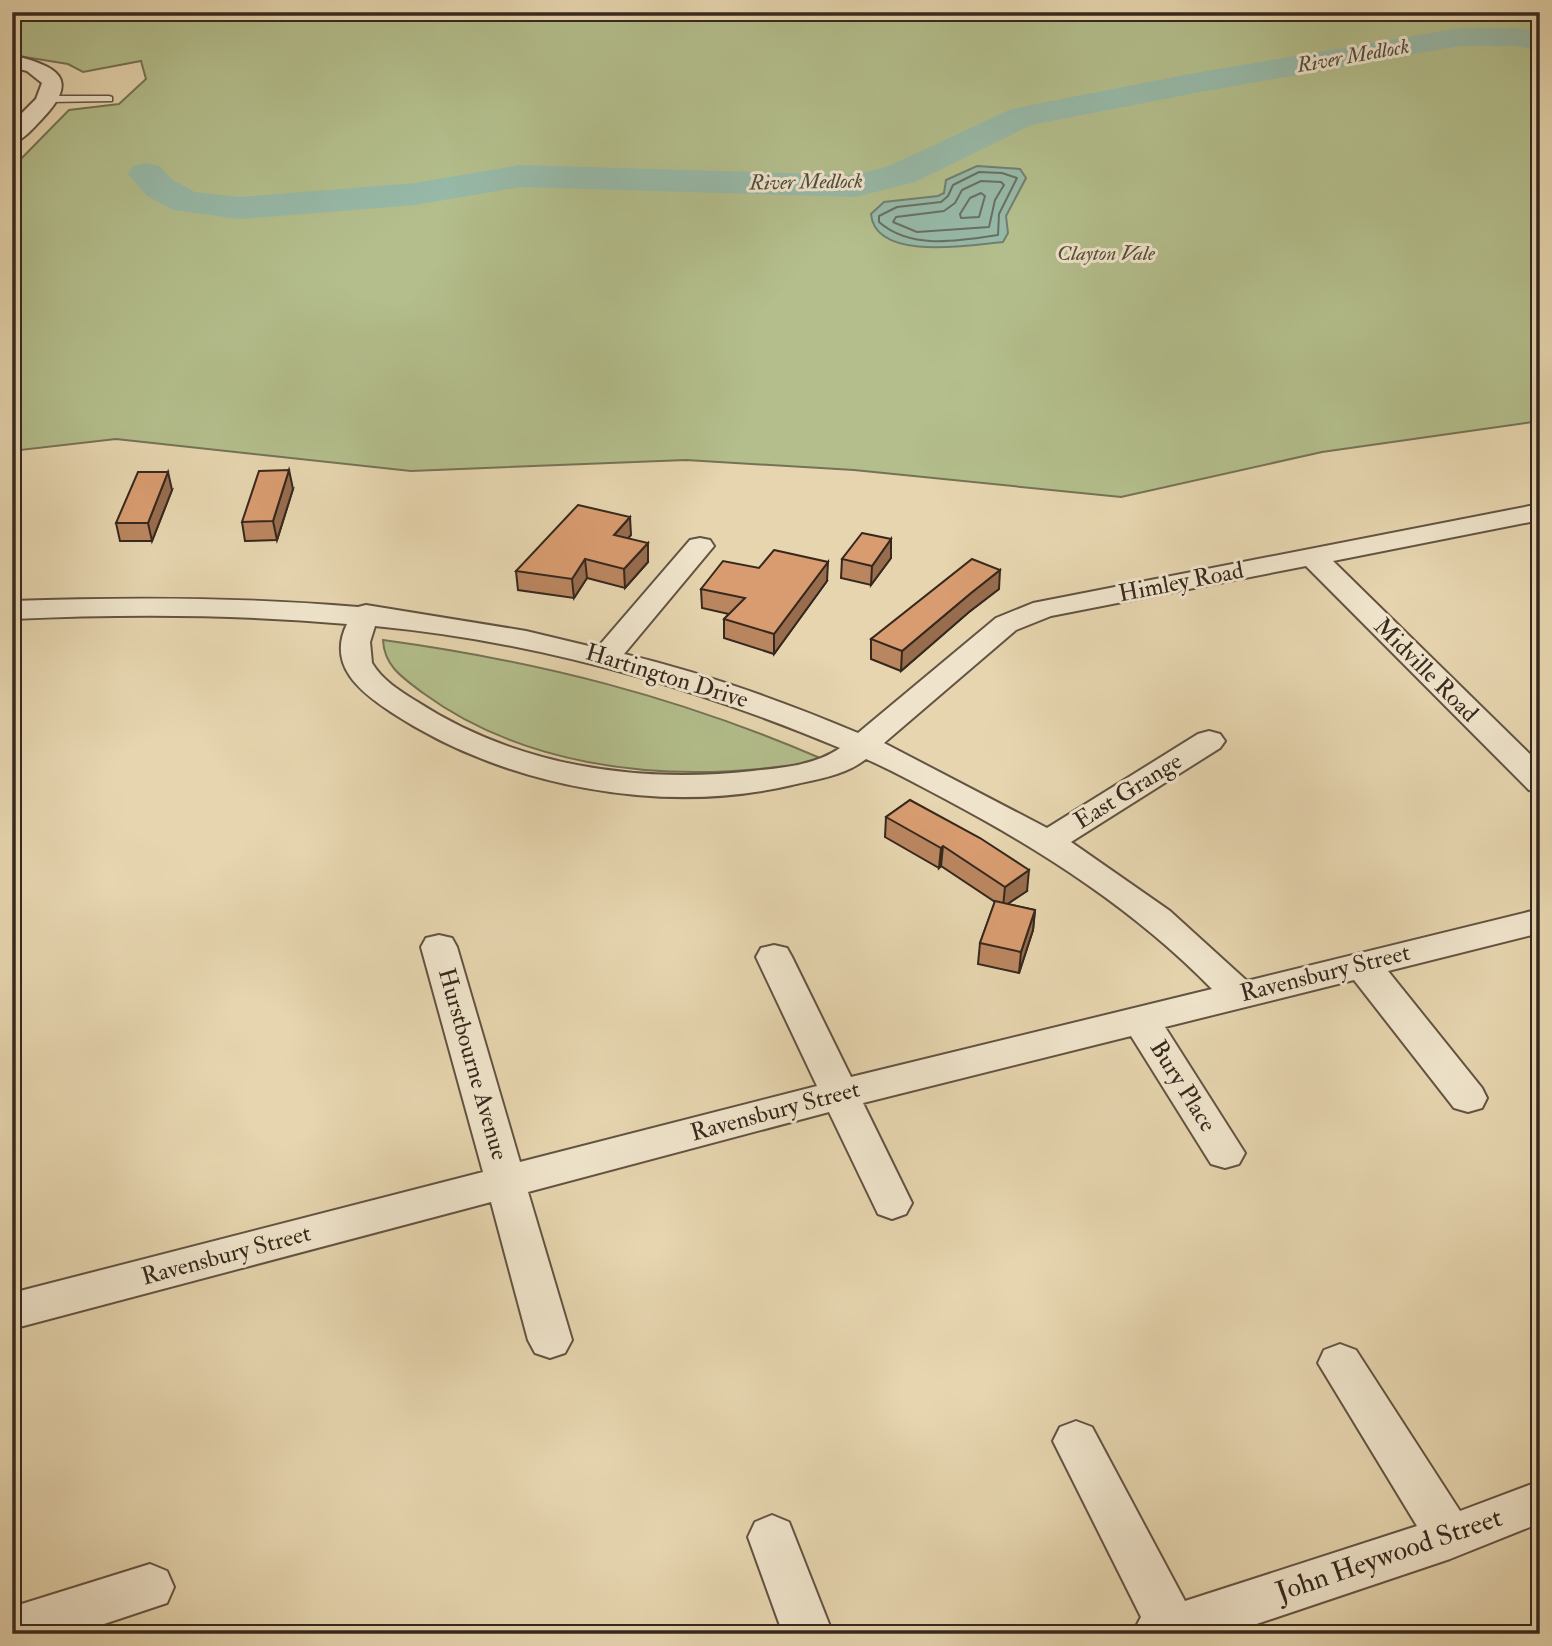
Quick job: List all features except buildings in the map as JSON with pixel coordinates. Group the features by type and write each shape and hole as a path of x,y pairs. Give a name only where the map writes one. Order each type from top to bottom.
{"street":[{"path":"12,61 35,66 49,75 53,86 51,97 12,136"},
{"path":"23,97 51,97"},
{"name":"Himley Road","path":"366,614 355,635 352,650 356,668 409,713 444,734 505,760 617,782 743,784 783,779 834,766 864,744 1006,624 1043,609 1540,512"},
{"path":"606,656 700,546"},
{"name":"Midville Road","path":"1312,557 1540,783"},
{"name":"Hartington Drive","path":"12,610 169,604 270,607 366,614 461,626 606,656 738,696 864,744 946,782 1048,842 1177,932 1238,994"},
{"name":"East Grange","path":"1048,842 1209,741"},
{"name":"Ravensbury Street","path":"12,1311 838,1095 1540,920"},
{"name":"Hurstbourne Avenue","path":"439,947 550,1339"},
{"path":"774,957 892,1203"},
{"path":"1362,964 1468,1098"},
{"name":"Bury Place","path":"1140,1019 1226,1153"},
{"path":"1340,1363 1450,1537"},
{"path":"1076,1441 1169,1632"},
{"name":"John Heywood Street","path":"1169,1632 1450,1537 1540,1502"},
{"path":"772,1537 808,1634"},
{"path":"12,1630 150,1587"}],"lane":[{"path":"51,97 109,99"}],"green space":[{"name":"Clayton Vale","path":"245,12 1540,12 1540,421 1322,452 1121,497 854,470 686,460 411,471 116,439 12,451 12,168 69,110 119,104 146,79 141,61 83,72 68,64 12,55 12,17"},
{"path":"383,640 496,659 605,684 713,716 820,758 801,764 768,768 678,772 588,762 544,751 501,736 461,717 423,693 391,664"}],"water":[{"path":"977,166 1020,169 1026,178 1006,216 1008,233 1003,242 949,247 906,245 889,239 877,229 871,214 884,202 938,196 944,193 946,180"}],"waterway":[{"name":"River Medlock","path":"146,174 160,188 187,202 240,208 415,194 520,176 855,186 902,174 1021,117 1195,83 1460,37 1516,37 1540,41"}]}
